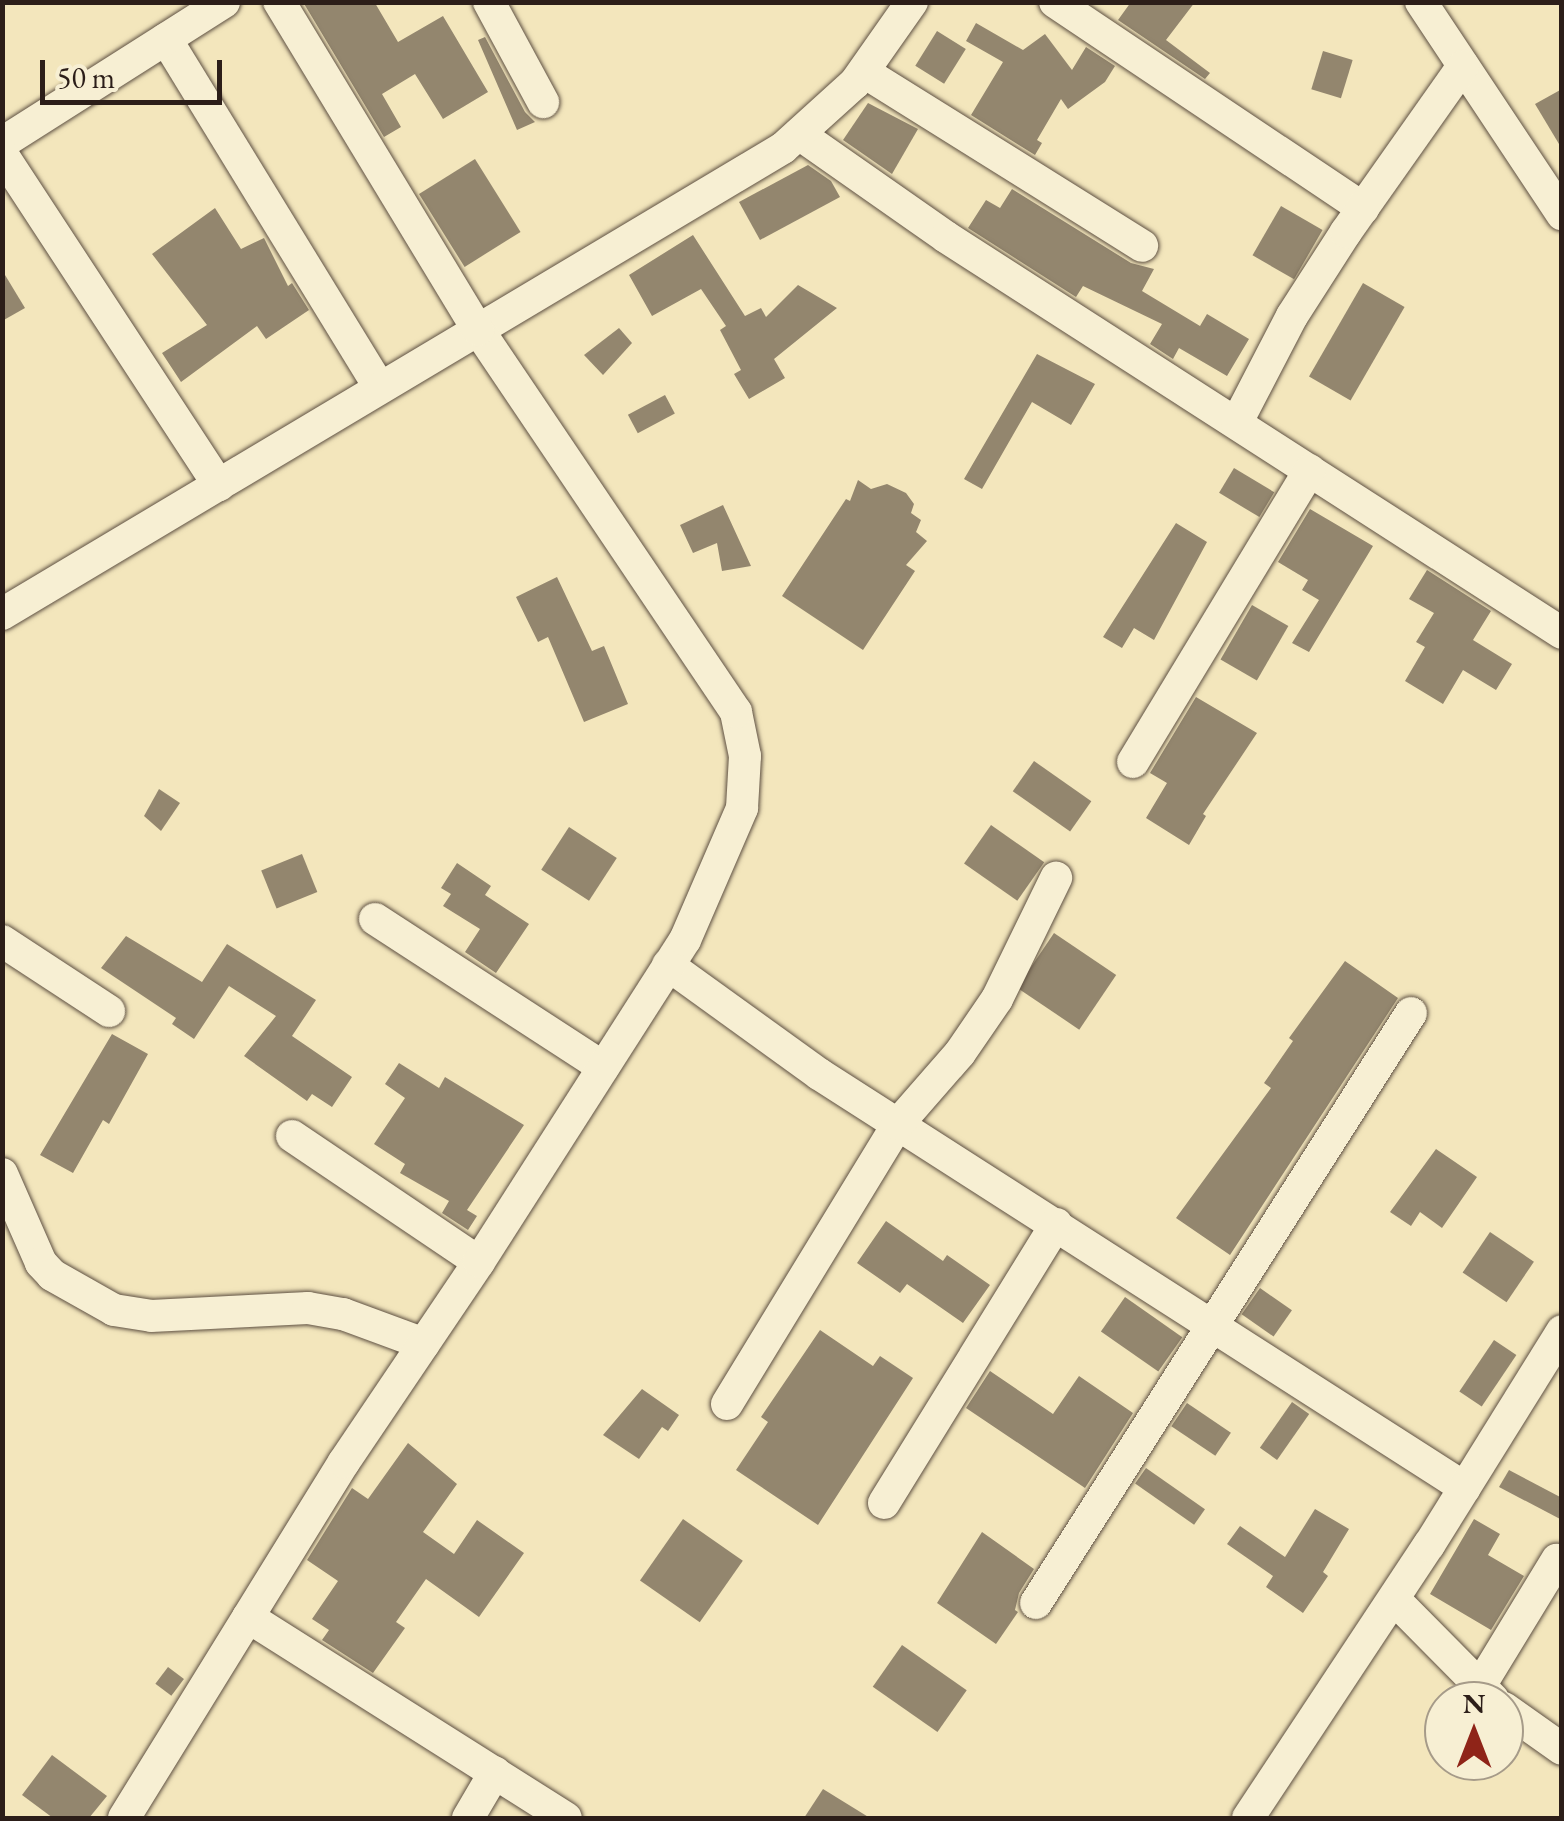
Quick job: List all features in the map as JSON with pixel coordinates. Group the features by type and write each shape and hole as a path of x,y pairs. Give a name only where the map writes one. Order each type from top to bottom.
{"street":[{"path":"2,143 224,2"},
{"path":"124,1818 248,1618 684,940 742,808 745,756 736,712 478,330 279,2"},
{"path":"489,2 543,102"},
{"path":"2,614 784,148 864,72 912,2"},
{"path":"1055,2 1363,208"},
{"path":"1421,2 1562,214"},
{"path":"166,38 380,388"},
{"path":"1237,422 1292,316 1463,66"},
{"path":"864,72 1142,246"},
{"path":"799,134 946,238 1562,633"},
{"path":"2,154 219,485"},
{"path":"1133,762 1310,470"},
{"path":"727,1404 898,1124 960,1053 997,999 1056,878"},
{"path":"375,919 604,1067"},
{"path":"2,941 109,1011"},
{"path":"668,965 819,1074 1465,1488"},
{"path":"1036,1602 1412,1013"},
{"path":"292,1136 480,1262"},
{"path":"2,1174 42,1263 52,1275 114,1310 151,1316 308,1308 343,1314 424,1344"},
{"path":"884,1503 1056,1224"},
{"path":"1248,1818 1394,1599 1562,1331"},
{"path":"1501,1681 1557,1560"},
{"path":"1394,1599 1476,1681"},
{"path":"248,1618 566,1818"},
{"path":"1524,1721 1562,1749"},
{"path":"468,1818 495,1772"}],"building":[{"path":"303,2 375,3 398,42 443,16 488,92 443,119 415,74 382,94 401,127 384,137"},
{"path":"1131,2 1195,2 1166,40 1210,73 1205,79 1118,20"},
{"path":"976,23 1023,50 1045,34 1072,70 1086,47 1115,66 1105,82 1068,109 1061,99 1037,140 1042,143 1035,155 971,115 1003,62 966,41"},
{"path":"937,31 966,49 944,84 915,66"},
{"path":"485,37 525,112 535,122 517,130 478,40"},
{"path":"1323,51 1353,60 1341,98 1311,89"},
{"path":"1562,89 1562,149 1535,104"},
{"path":"868,103 918,129 892,174 843,140"},
{"path":"475,159 521,232 465,267 419,194"},
{"path":"808,165 831,181 840,197 760,240 739,202"},
{"path":"1012,189 1131,263 1154,269 1142,291 1200,326 1207,314 1249,339 1227,376 1179,348 1173,359 1150,344 1162,324 1083,286 1076,297 968,228 986,200 1000,208"},
{"path":"1281,206 1323,230 1294,279 1252,255"},
{"path":"215,208 241,249 264,238 288,286 292,283 309,310 266,339 257,326 181,382 162,353 207,325 152,254"},
{"path":"693,235 745,316 761,308 766,317 798,285 837,308 774,359 785,378 749,399 734,374 741,370 720,330 726,326 701,289 652,316 629,275"},
{"path":"2,270 25,308 2,321"},
{"path":"1363,283 1405,307 1351,401 1309,377"},
{"path":"619,328 632,343 603,375 584,355"},
{"path":"1037,354 1095,384 1071,425 1032,402 982,489 964,479"},
{"path":"665,395 675,414 638,433 628,415"},
{"path":"1234,468 1274,492 1259,517 1219,493"},
{"path":"858,480 871,489 887,484 906,493 914,504 911,513 921,520 916,532 927,541 906,565 915,571 863,650 782,596 846,499 850,501"},
{"path":"723,505 751,566 722,571 717,543 693,553 680,525"},
{"path":"1310,509 1373,546 1309,652 1292,643 1319,600 1302,590 1308,580 1278,562"},
{"path":"1176,523 1207,542 1154,640 1134,628 1122,648 1103,637"},
{"path":"1427,570 1491,611 1473,640 1512,664 1496,690 1463,670 1443,704 1405,681 1425,647 1416,642 1434,613 1409,599"},
{"path":"557,577 592,651 604,646 628,704 584,722 548,637 538,642 516,597"},
{"path":"1252,605 1288,626 1257,681 1220,660"},
{"path":"1196,697 1257,733 1203,814 1206,816 1189,845 1146,818 1167,783 1150,773"},
{"path":"1034,761 1091,801 1070,831 1013,791"},
{"path":"159,789 180,803 161,831 144,816"},
{"path":"991,825 1044,862 1017,901 964,864"},
{"path":"569,827 617,858 589,901 541,870"},
{"path":"302,854 317,892 277,908 261,870"},
{"path":"457,863 491,886 485,895 529,924 496,973 465,952 480,929 443,906 451,894 441,888"},
{"path":"1054,933 1116,975 1079,1030 1017,988"},
{"path":"126,936 202,982 227,944 316,1000 292,1036 352,1077 332,1107 312,1094 307,1101 244,1056 276,1016 229,986 194,1039 172,1024 176,1018 101,968"},
{"path":"1345,961 1398,998 1230,1255 1176,1218 1271,1088 1264,1083 1293,1041 1289,1038"},
{"path":"112,1034 148,1054 109,1124 103,1120 73,1173 40,1155"},
{"path":"399,1063 439,1088 445,1077 524,1125 467,1210 477,1216 468,1230 442,1213 449,1201 400,1173 405,1164 374,1144 405,1098 385,1084"},
{"path":"1436,1149 1477,1177 1442,1228 1420,1212 1411,1226 1390,1212"},
{"path":"886,1221 943,1261 947,1255 990,1285 963,1323 907,1284 900,1293 857,1263"},
{"path":"1490,1232 1534,1262 1507,1302 1463,1273"},
{"path":"1260,1288 1292,1310 1274,1337 1242,1314"},
{"path":"1125,1297 1182,1337 1158,1372 1101,1331"},
{"path":"820,1330 873,1366 880,1356 913,1378 818,1525 736,1470 768,1422 761,1417"},
{"path":"1494,1340 1516,1355 1482,1406 1459,1391"},
{"path":"990,1371 1053,1414 1079,1376 1133,1413 1085,1488 966,1408"},
{"path":"642,1389 679,1415 668,1431 662,1427 639,1459 603,1435"},
{"path":"1292,1402 1309,1414 1277,1460 1260,1448"},
{"path":"1187,1403 1231,1433 1215,1456 1171,1426"},
{"path":"408,1443 457,1484 423,1532 454,1554 477,1520 524,1553 479,1617 426,1579 396,1622 405,1628 373,1673 322,1640 329,1630 312,1619 338,1581 307,1560 352,1488 368,1499"},
{"path":"1146,1468 1205,1509 1194,1525 1135,1484"},
{"path":"1509,1470 1562,1498 1562,1520 1499,1487"},
{"path":"1315,1509 1349,1529 1323,1572 1328,1576 1303,1613 1266,1587 1273,1576 1227,1544 1240,1526 1285,1557"},
{"path":"683,1519 743,1561 700,1622 640,1580"},
{"path":"1474,1519 1500,1534 1488,1555 1524,1576 1491,1630 1430,1594"},
{"path":"982,1532 1034,1569 1019,1593 1015,1610 1018,1612 996,1644 937,1603"},
{"path":"902,1645 967,1690 937,1732 873,1687"},
{"path":"168,1667 184,1679 171,1696 155,1684"},
{"path":"52,1755 107,1796 89,1818 53,1818 22,1795"},
{"path":"823,1789 870,1818 804,1818"}]}
